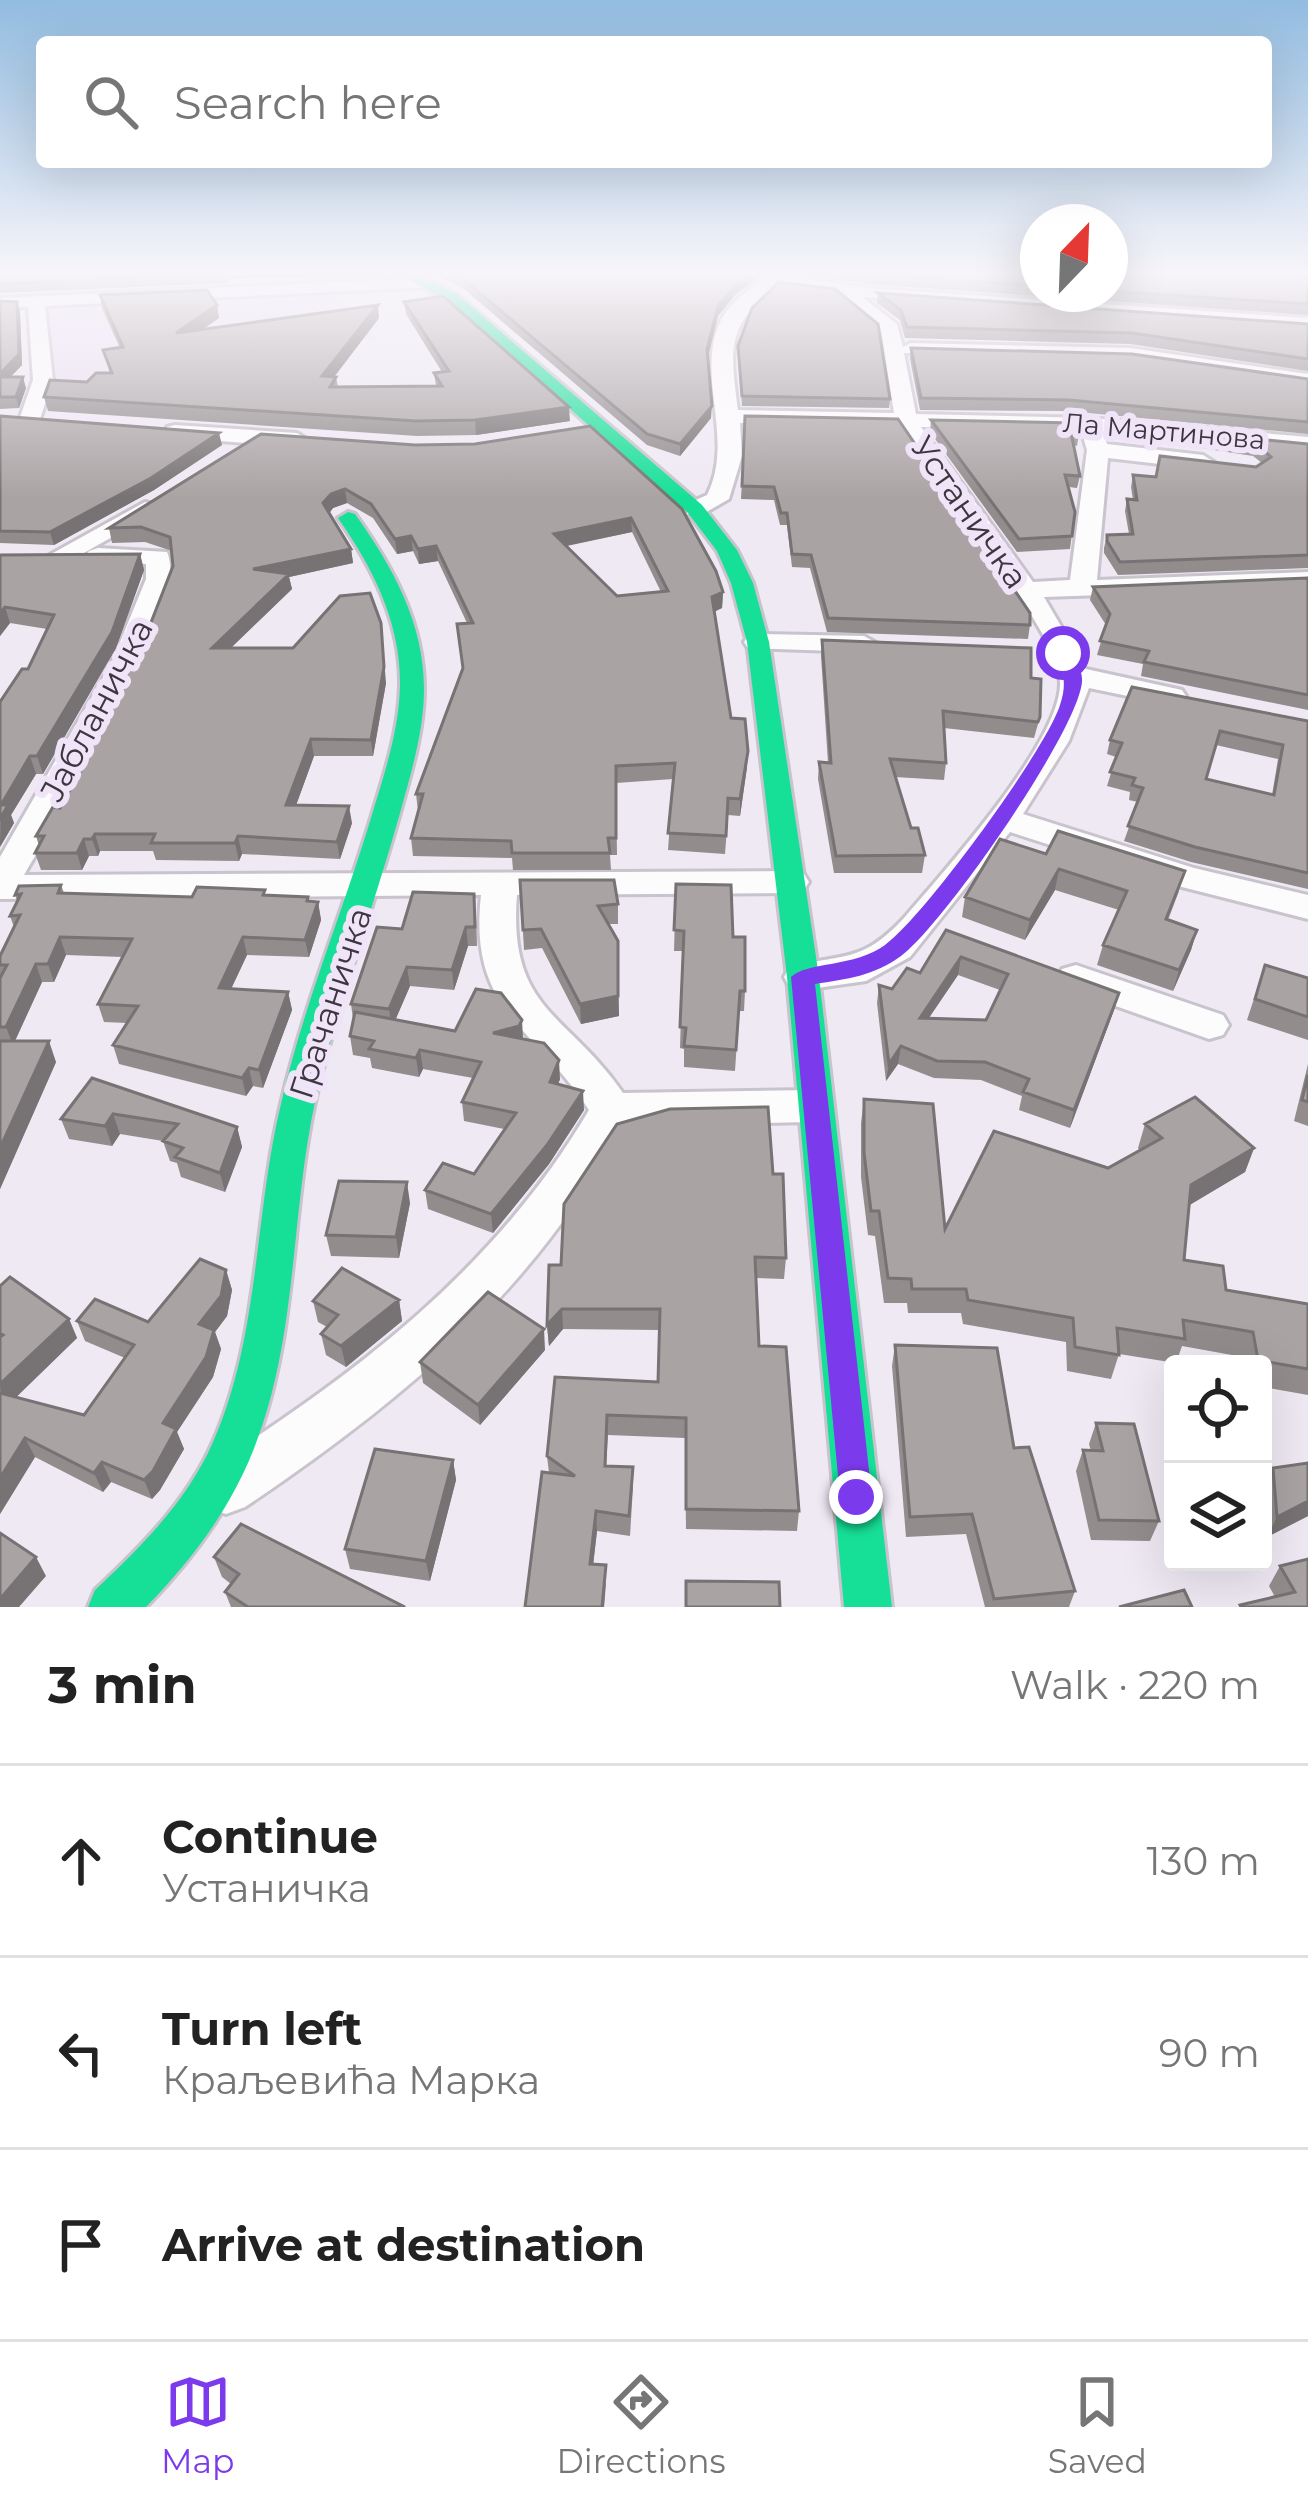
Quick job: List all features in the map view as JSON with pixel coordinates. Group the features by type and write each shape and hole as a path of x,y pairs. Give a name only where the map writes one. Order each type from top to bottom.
{"main road":[{"path":"504,348 587,430 694,509 728,550 742,583 758,642 791,882 868,1607"},
{"name":"Грачаничка","path":"112,1607 166,1558 210,1498 245,1414 267,1305 296,1110 313,1043 368,886 407,735 411,649 398,600 374,550 348,518"}],"street":[{"path":"0,418 42,421 41,348"},
{"path":"694,509 722,493 731,416 726,348"},
{"path":"897,348 1111,352 1308,380"},
{"name":"Устаничка","path":"897,348 906,419 918,443 1026,590 1069,664"},
{"name":"Ла Мартинова","path":"731,416 1090,424 1308,444"},
{"path":"1083,585 1098,450 1090,424"},
{"path":"142,429 332,442"},
{"path":"224,460 254,438"},
{"path":"1098,450 1226,464"},
{"name":"Јабланичка","path":"57,558 164,499"},
{"name":"Јабланичка","path":"0,887 134,650 163,572 163,561 145,554 19,558"},
{"path":"1026,590 1308,580"},
{"path":"758,642 895,645"},
{"path":"1021,651 1192,700"},
{"path":"802,977 866,968 897,948 922,921 1036,768 1069,707 1069,664"},
{"path":"1000,818 1186,878 1308,907"},
{"path":"0,887 791,882"},
{"path":"500,886 496,938 502,970 519,1000 576,1060 610,1110 813,1106"},
{"path":"922,921 964,937"},
{"path":"1049,968 1209,1025"},
{"name":"Грачаничка","path":"210,1498 393,1370 476,1295 553,1200 610,1110"}],"shaded area":[{"path":"49,348 308,348 254,356 270,384 51,380"}],"building":[{"path":"0,348 19,348 19,354 0,374"},
{"path":"344,348 322,376 336,377 330,387 442,386 434,373 449,371 434,348 502,348 569,407 475,420 416,421 44,397 50,380 87,382 96,373 112,373 103,350"},
{"path":"545,348 707,348 712,406 680,444 647,434"},
{"path":"738,348 882,348 890,399 742,396"},
{"path":"911,348 1132,354 1308,379 1308,422 1069,400 921,398"},
{"path":"1233,348 1308,348 1308,359"},
{"path":"0,377 23,377 16,397 0,397"},
{"path":"0,416 219,433 151,478 50,532 0,531"},
{"path":"745,416 898,419 1030,613 1030,625 828,618 811,555 792,554 787,513 781,513 774,487 742,486"},
{"path":"931,420 1076,423 1079,434 1071,433 1080,476 1065,475 1075,512 1072,536 1019,539"},
{"path":"590,426 682,509 723,592 712,597 731,718 745,719 748,751 740,799 728,798 726,836 668,833 675,763 616,766 616,838 608,838 610,853 512,853 511,841 411,838 423,794 416,794 463,668 457,624 473,623 436,546 418,549 411,536 395,539 371,504 345,489 323,503 351,549 253,569 289,574 212,648 293,648 340,596 370,593 381,623 384,667 371,740 311,739 286,805 349,806 337,842 238,836 235,843 151,843 155,834 95,834 84,839 77,853 35,853 44,836 36,836 53,807 60,808 141,648 173,566 170,537 141,527 109,528 261,434 415,445 475,444","holes":["631,518 668,591 617,596 554,534"]},
{"path":"1164,430 1308,444 1308,555 1120,562 1107,535 1133,534 1127,499 1137,500 1133,475 1156,477 1160,456 1256,467 1271,457 1257,444"},
{"path":"140,554 112,632 37,756 30,756 1,805 8,805 0,819 0,702 22,669 28,669 54,615 5,607 0,613 0,555"},
{"path":"1308,578 1308,695 1144,662 1149,651 1100,641 1110,614 1093,587"},
{"path":"822,640 1031,648 1031,678 1041,679 1038,722 943,711 946,763 890,759 911,828 918,828 925,855 836,856 819,762 831,763"},
{"path":"1132,687 1308,721 1308,873 1128,826 1143,788 1132,785 1135,778 1110,772 1122,743 1110,740","holes":["1220,731 1283,745 1274,795 1206,779"]},
{"path":"1058,831 1185,871 1166,919 1197,930 1179,970 1103,945 1127,891 1059,869 1030,920 965,897 1000,839 1046,854"},
{"path":"520,880 614,880 618,904 598,906 618,941 618,996 580,1004 541,929 523,930"},
{"path":"676,884 731,885 733,937 745,937 745,991 740,991 736,1050 684,1046 686,1028 680,1027 684,931 674,930"},
{"path":"61,885 58,893 192,897 197,887 265,890 263,895 308,897 307,901 318,902 305,940 243,937 219,988 288,992 259,1070 249,1068 242,1078 113,1045 138,1006 98,1004 132,939 60,937 48,964 36,964 6,1027 0,1027 0,978 7,965 0,965 0,956 20,915 10,916 21,894 15,895 19,886"},
{"path":"413,892 474,894 475,927 466,927 452,970 407,967 389,1009 351,1004 377,927 402,929"},
{"path":"946,930 1119,993 1074,1110 1023,1092 1029,1079 985,1062 937,1061 901,1046 889,1064 879,985 892,989 907,968 920,973","holes":["961,957 1008,974 986,1020 920,1018"]},
{"path":"1265,965 1308,978 1308,1017 1255,999"},
{"path":"476,989 501,993 522,1020 519,1026 493,1033 544,1043 559,1060 550,1082 583,1091 491,1214 425,1190 443,1163 474,1174 516,1113 462,1102 481,1062 420,1050 416,1058 369,1049 374,1041 350,1036 355,1012 455,1031"},
{"path":"0,1041 49,1041 0,1148"},
{"path":"92,1078 237,1127 220,1173 175,1157 183,1148 163,1141 178,1124 113,1114 105,1126 61,1119"},
{"path":"1195,1097 1254,1148 1191,1185 1184,1260 1223,1266 1226,1290 1308,1304 1308,1369 1272,1363 1272,1355 1257,1355 1253,1332 1183,1320 1185,1339 1117,1328 1119,1355 1075,1347 1073,1318 968,1300 966,1289 912,1289 911,1279 888,1278 879,1211 871,1211 864,1099 933,1104 945,1229 994,1131 1108,1168 1162,1138 1145,1124"},
{"path":"768,1107 773,1174 783,1174 786,1258 755,1257 759,1346 786,1347 799,1511 686,1509 686,1418 607,1415 605,1466 633,1467 629,1516 596,1511 590,1564 606,1565 602,1607 525,1607 542,1472 575,1476 547,1456 555,1377 658,1382 660,1309 562,1309 547,1325 549,1265 561,1265 564,1204 617,1124 670,1109"},
{"path":"339,1181 407,1182 396,1237 326,1235"},
{"path":"200,1259 226,1270 221,1296 199,1324 214,1330 206,1357 163,1423 176,1429 153,1471 144,1480 102,1462 94,1473 25,1438 0,1478 0,1393 84,1415 134,1345 77,1321 95,1299 148,1322"},
{"path":"342,1268 399,1300 341,1346 321,1334 338,1315 313,1301"},
{"path":"10,1277 69,1319 0,1384 0,1286"},
{"path":"488,1292 544,1329 478,1405 420,1362"},
{"path":"895,1345 997,1348 1014,1448 1029,1447 1075,1591 994,1599 972,1514 910,1517"},
{"path":"1096,1423 1134,1424 1159,1521 1099,1520 1083,1450 1103,1451"},
{"path":"375,1449 453,1460 426,1561 345,1549"},
{"path":"1308,1463 1308,1501 1277,1517 1273,1468"},
{"path":"241,1524 405,1607 248,1607 225,1592 239,1574 214,1557"},
{"path":"0,1533 36,1557 0,1599"},
{"path":"1308,1559 1308,1607 1241,1607 1295,1592 1280,1566"},
{"path":"686,1581 779,1582 780,1607 686,1607"},
{"path":"1184,1590 1192,1607 1119,1607"}],"traffic: fast":[{"path":"510,348 695,509 727,550 742,583 758,642 803,977 868,1607"},
{"path":"112,1607 195,1515 221,1473 248,1409 267,1323 298,1103 403,751 412,684 407,639 384,576 348,518"}],"route":[{"path":"856,1497 802,977 866,968 897,948 922,921 1036,768 1069,707 1075,676 1063,653"}]}
